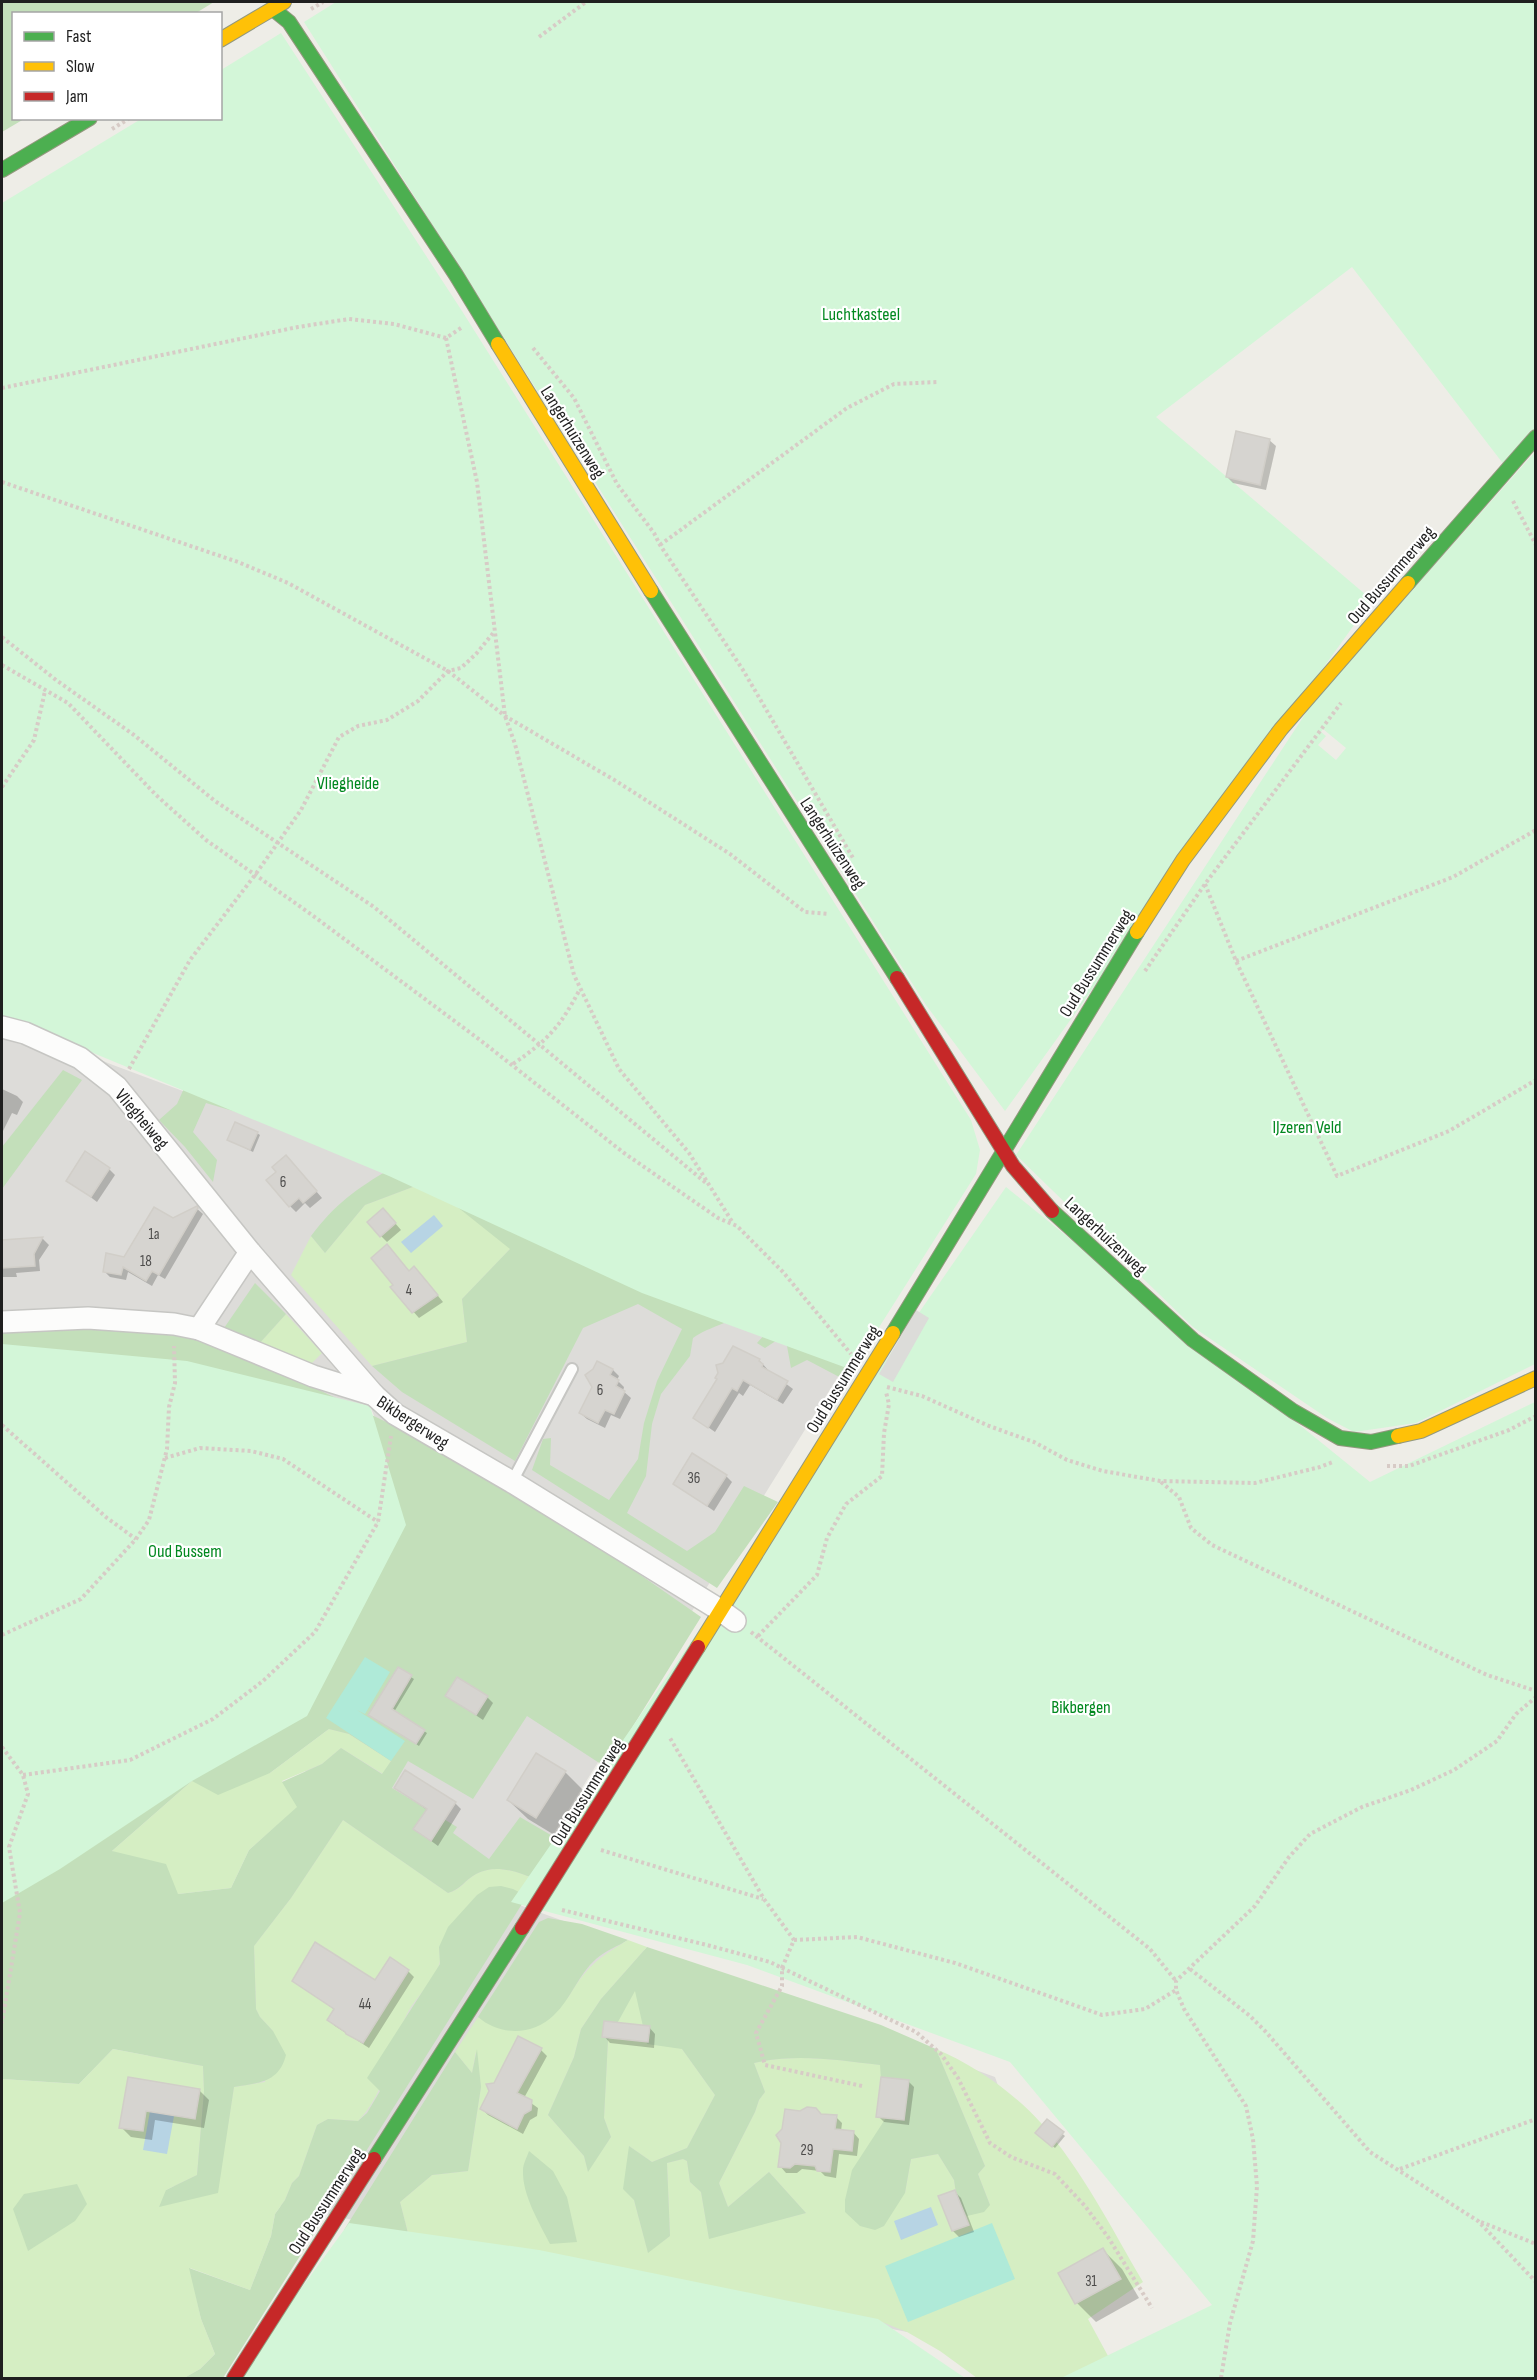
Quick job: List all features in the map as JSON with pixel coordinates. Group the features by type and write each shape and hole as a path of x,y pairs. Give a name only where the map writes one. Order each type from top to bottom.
{"street":[{"path":"222,39 278,5"},
{"name":"Langerhuizenweg","path":"278,5 456,276 634,564 859,916 1013,1166 1051,1210 1193,1340 1293,1411 1340,1438 1371,1442 1421,1431 1536,1378"},
{"path":"2,170 87,120"},
{"name":"Oud Bussummerweg","path":"234,2379 577,1843 656,1714 728,1616 868,1374 1003,1149 1113,969 1183,861 1281,729 1536,437"},
{"name":"Vliegheiweg","path":"2,1027 25,1034 80,1058 117,1087 250,1252 374,1395"},
{"path":"199,1329 250,1252"},
{"name":"Bikbergerweg","path":"2,1322 88,1318 174,1324 199,1329 313,1376 374,1395 395,1414 513,1482 728,1616"}],"lane":[{"path":"513,1482 572,1369"}],"path":[{"path":"539,37 586,2"},
{"path":"2,388 298,327 349,319 394,324 446,338 479,315"},
{"path":"446,338 477,482 505,716 515,744 574,975 619,1069 689,1154 733,1223 783,1272 868,1374"},
{"path":"531,345 574,398 617,484 654,533 743,670 858,865"},
{"path":"651,551 847,408 894,384 938,382"},
{"path":"2,482 238,562 288,583 448,671 505,716 616,781 730,854 805,912 859,916"},
{"path":"1508,493 1536,545"},
{"path":"117,1087 126,1076 190,960 301,810 339,736 358,726 387,720 418,701 448,671 461,668 494,632"},
{"path":"2,638 56,680 134,735 214,801 374,907 709,1185"},
{"path":"2,665 68,704 156,795 189,825 513,1064 624,1153 718,1218 733,1223"},
{"path":"2,787 34,740 45,691"},
{"path":"1138,981 1205,884 1344,699"},
{"path":"1236,961 1453,877 1536,830"},
{"path":"1205,884 1236,961 1337,1176 1449,1131 1536,1080"},
{"path":"513,1064 539,1046 563,1021 580,989"},
{"path":"2,1635 81,1599 136,1539 149,1520 165,1459 169,1407 175,1383 174,1324"},
{"path":"758,1636 818,1575 827,1539 846,1504 882,1476 884,1432 889,1404 885,1385 890,1389 922,1396 989,1426 1034,1442 1067,1460 1103,1471 1160,1481 1255,1483 1320,1467 1335,1461"},
{"path":"24,1774 130,1760 213,1719 263,1681 315,1632 378,1522 395,1414"},
{"path":"2,1425 107,1518 136,1539"},
{"path":"165,1459 200,1448 250,1451 283,1459 378,1522"},
{"path":"1160,1481 1179,1497 1191,1528 1212,1545 1487,1675 1536,1691"},
{"path":"728,1616 758,1636 1150,1949 1176,1981 1176,1990 1184,2009 1246,2106 1253,2139 1257,2186 1253,2241 1230,2323 1221,2379"},
{"path":"1176,1981 1255,1906 1289,1857 1310,1834 1362,1807 1411,1790 1454,1770 1497,1741 1516,1714 1536,1697"},
{"path":"656,1714 764,1899 794,1940"},
{"path":"2,1747 24,1774 28,1794 9,1847 20,1913 2,2023"},
{"path":"577,1843 764,1899"},
{"path":"538,1904 770,1962 916,2032 941,2054 958,2078 990,2143 1011,2157 1055,2174 1085,2206 1108,2236 1152,2308"},
{"path":"794,1940 857,1938 955,1963 1102,2015 1146,2009 1176,1990"},
{"path":"794,1940 782,1968 782,1986 756,2033 765,2065 862,2086"},
{"path":"1190,1969 1258,2024 1370,2151 1478,2221 1536,2244"},
{"path":"1399,2170 1536,2119"},
{"path":"1478,2221 1536,2282"}],"shaded area":[{"path":"2,1017 26,1025 73,1049 113,1065 250,1116 844,1367 511,1902 995,2077 1088,2340 907,2332 334,2216 85,2170 429,1548 370,1406 2,1341"},
{"path":"916,1310 929,1318 893,1382 879,1374"}],"green space":[{"path":"2,2 214,2 198,12 12,12 12,120 22,120 2,132"},
{"name":"Luchtkasteel","path":"336,2 1535,2 1535,436 1508,470 1352,267 1156,417 1372,600 1005,1111 926,1005 304,22"},
{"name":"Vliegheide","path":"281,33 462,311 971,1120 980,1150 976,1174 864,1351 844,1367 642,1293 389,1176 2,1017 2,203 139,120 222,120 222,69"},
{"name":"IJzeren Veld","path":"1535,452 1535,1364 1416,1423 1354,1432 1327,1418 1193,1327 1016,1155 1315,699","holes":["1323,729 1346,748 1336,760 1318,745 1326,736 1321,732"]},
{"path":"63,1070 82,1080 2,1189 2,1147"},
{"path":"190,1075 250,1116 206,1103 193,1132 217,1160 213,1182 185,1147 159,1120 177,1104"},
{"path":"390,1169 490,1182 545,1215 576,1248 590,1254 644,1252 657,1258 675,1275 721,1280 725,1244 732,1237 746,1245 737,1255 748,1305 737,1316 693,1338 690,1356 661,1394 652,1424 646,1476 627,1513 687,1551 715,1532 744,1486 778,1502 717,1588 532,1470 543,1439 551,1438 550,1465 609,1500 638,1459 644,1423 657,1381 682,1329 638,1304 583,1328 515,1461 402,1392 372,1366 467,1342 462,1299 510,1249 426,1182 365,1205 325,1253 311,1236 347,1198"},
{"path":"426,1182 511,1248 462,1299 467,1342 372,1366 291,1275 311,1236 325,1253 365,1205"},
{"name":"Bikbergen","path":"1006,1187 1370,1482 1535,1402 1535,2378 1061,2378 1212,2305 1010,2062 747,1965 511,1902"},
{"path":"255,1283 286,1314 258,1345 222,1331"},
{"path":"286,1314 322,1353 311,1364 258,1345"},
{"path":"813,1322 852,1375 845,1380 807,1360 791,1368 785,1335 765,1348 757,1343 768,1331"},
{"path":"132,1328 203,1340 296,1379 420,1438 557,1517 701,1617 607,1768 527,1716 473,1799 408,1761 392,1788 457,1827 453,1833 489,1859 520,1817 561,1841 537,1880 515,1872 491,1869 476,1874 456,1890 448,1893 343,1820 291,1898 254,1946 256,2009 273,2031 286,2055 283,2064 273,2076 266,2080 234,2087 218,2193 159,2207 166,2190 197,2175 204,2091 203,2066 113,2049 79,2084 2,2079 2,1330","holes":["329,1729 349,1734 391,1761 382,1774 341,1748 322,1764 282,1782 297,1807 249,1850 231,1888 178,1894 166,1864 112,1851 192,1781 218,1795 270,1773"]},
{"name":"Oud Bussem","path":"2,1344 187,1361 370,1406 406,1525 307,1716 192,1781 60,1869 2,1903"},
{"path":"365,1657 390,1672 365,1714 357,1710 405,1741 391,1761 326,1718"},
{"path":"329,1729 349,1734 391,1761 383,1774 341,1748 322,1764 282,1781 298,1807 249,1850 231,1888 178,1894 112,1851 192,1781 270,1773"},
{"path":"343,1820 448,1893 456,1890 476,1874 491,1869 515,1872 537,1880 527,1896 477,1895 439,1947 439,1965 408,2012 382,2083 368,2109 358,2121 328,2119 317,2125 299,2176 292,2183 285,2200 275,2214 271,2236 250,2290 190,2268 201,2319 215,2354 200,2369 184,2378 2,2378 2,2079 79,2084 113,2049 203,2066 204,2091 197,2175 166,2190 217,2193 234,2087 265,2082 273,2031 256,2009 254,1946 291,1898"},
{"path":"501,1886 527,1896 223,2378 184,2378 200,2369 215,2354 201,2319 189,2268 250,2290 271,2236 275,2214 285,2200 292,2183 299,2176 317,2125 328,2119 358,2121 367,2113 380,2091 367,2078 440,1964 439,1947 448,1927 477,1895 489,1887"},
{"path":"548,1918 582,1924 628,1940 607,1951 590,1965 560,2009 546,2022 527,2030 496,2028 478,2017 539,1922"},
{"path":"628,1940 647,1947 601,1999 581,2029 574,2057 548,2115 584,2156 588,2171 611,2137 604,2118 608,2039 635,1990 715,2095 687,2148 652,2162 629,2146 634,2200 648,2252 670,2236 667,2163 683,2159 687,2161 690,2182 701,2192 709,2238 806,2213 769,2172 728,2207 719,2183 765,2092 754,2063 770,2060 817,2058 881,2065 894,2085 895,2104 871,2143 905,2193 911,2159 938,2154 954,2180 957,2200 990,2205 978,2174 985,2166 936,2049 992,2080 1041,2123 1083,2180 1143,2282 1088,2319 1120,2378 977,2378 940,2351 907,2332 872,2318 763,2297 410,2241 400,2202 432,2175 468,2171 481,2087 476,2052 472,2073 455,2052 478,2017 568,1998 581,1978 594,1964"},
{"path":"647,1947 881,2025 936,2049 985,2166 978,2174 990,2205 984,2212 967,2216 957,2200 954,2180 938,2154 911,2159 905,2193 884,2226 875,2230 860,2226 845,2212 845,2200 852,2170 895,2104 894,2085 881,2079 880,2065 817,2058 770,2060 754,2063 765,2092 719,2183 728,2207 769,2172 806,2213 709,2239 701,2192 690,2182 687,2161 683,2159 667,2163 670,2236 648,2253 634,2200 623,2189 629,2146 652,2162 687,2148 715,2095 682,2049 647,2044 635,1991 608,2040 604,2118 611,2137 588,2172 584,2156 548,2115 574,2057 581,2029 601,1999"},
{"path":"477,2049 481,2087 468,2171 432,2175 400,2202 410,2241 344,2230 455,2052 472,2073"},
{"path":"529,2151 553,2171 567,2197 577,2242 550,2244 525,2189 523,2168"},
{"path":"77,2184 87,2204 75,2221 28,2251 13,2209 24,2194"},
{"path":"349,2223 539,2250 878,2319 965,2378 236,2378"},
{"path":"992,2223 1015,2279 908,2322 885,2266"}],"water":[{"path":"434,1215 443,1226 411,1253 401,1242"},
{"path":"150,2111 174,2116 167,2154 143,2150"},
{"path":"931,2207 938,2225 901,2240 894,2221"}],"building":[{"path":"1236,431 1270,439 1260,485 1226,477"},
{"path":"235,1122 258,1132 250,1150 227,1140"},
{"path":"85,1151 110,1168 91,1197 66,1181"},
{"path":"286,1155 317,1191 303,1203 299,1198 289,1207 266,1180 276,1172 272,1167"},
{"path":"197,1206 198,1208 159,1275 152,1271 146,1281 123,1267 121,1275 103,1272 106,1253 124,1257 154,1207 173,1218"},
{"path":"383,1208 396,1223 380,1237 367,1222"},
{"path":"43,1237 34,1254 35,1266 2,1268 2,1240"},
{"path":"387,1244 409,1271 414,1266 438,1295 412,1313 390,1287 393,1285 371,1258"},
{"path":"733,1346 760,1359 762,1367 788,1381 777,1400 743,1380 737,1391 732,1388 708,1428 693,1418 717,1379 715,1378 718,1373 716,1365 723,1363"},
{"path":"597,1361 613,1369 610,1375 619,1380 616,1386 625,1391 614,1414 605,1410 598,1423 579,1413 592,1387 585,1375 593,1369"},
{"path":"692,1453 727,1475 707,1506 673,1484"},
{"path":"398,1667 412,1675 392,1709 425,1730 416,1744 368,1715"},
{"path":"457,1677 488,1696 476,1715 445,1696"},
{"path":"536,1753 566,1771 536,1818 507,1800"},
{"path":"405,1770 456,1802 431,1841 413,1829 427,1809 394,1788"},
{"path":"315,1942 375,1980 390,1957 409,1970 363,2043 327,2020 334,2009 292,1981"},
{"path":"604,2021 650,2026 648,2042 602,2037"},
{"path":"518,2036 542,2048 517,2093 532,2100 531,2110 524,2114 517,2129 480,2109 489,2091 486,2084 494,2083"},
{"path":"128,2077 200,2089 195,2119 146,2111 143,2131 119,2128"},
{"path":"881,2077 909,2080 904,2120 876,2117"},
{"path":"807,2107 816,2108 821,2114 837,2115 835,2129 854,2131 852,2151 833,2149 830,2172 817,2171 815,2166 795,2164 790,2168 778,2167 781,2143 776,2135 782,2129 785,2109 800,2111"},
{"path":"1047,2119 1064,2132 1052,2147 1035,2133"},
{"path":"955,2190 969,2225 952,2231 938,2196"},
{"path":"1103,2248 1121,2279 1075,2304 1058,2273"}],"traffic: fast":[{"path":"273,9 289,22 456,275 498,344"},
{"path":"2,170 87,120"},
{"path":"1408,583 1536,437"},
{"path":"651,591 897,978"},
{"path":"893,1333 1137,932"},
{"path":"1052,1211 1193,1340 1293,1411 1340,1438 1371,1442 1398,1436"},
{"path":"374,2159 522,1928"}],"traffic: slow":[{"path":"222,39 284,2"},
{"path":"498,344 651,591"},
{"path":"1137,932 1183,860 1281,729 1408,583"},
{"path":"698,1647 893,1333"},
{"path":"1398,1436 1421,1431 1536,1378"}],"traffic: jam":[{"path":"897,978 1013,1166 1052,1211"},
{"path":"522,1928 698,1647"},
{"path":"234,2378 374,2159"}]}
